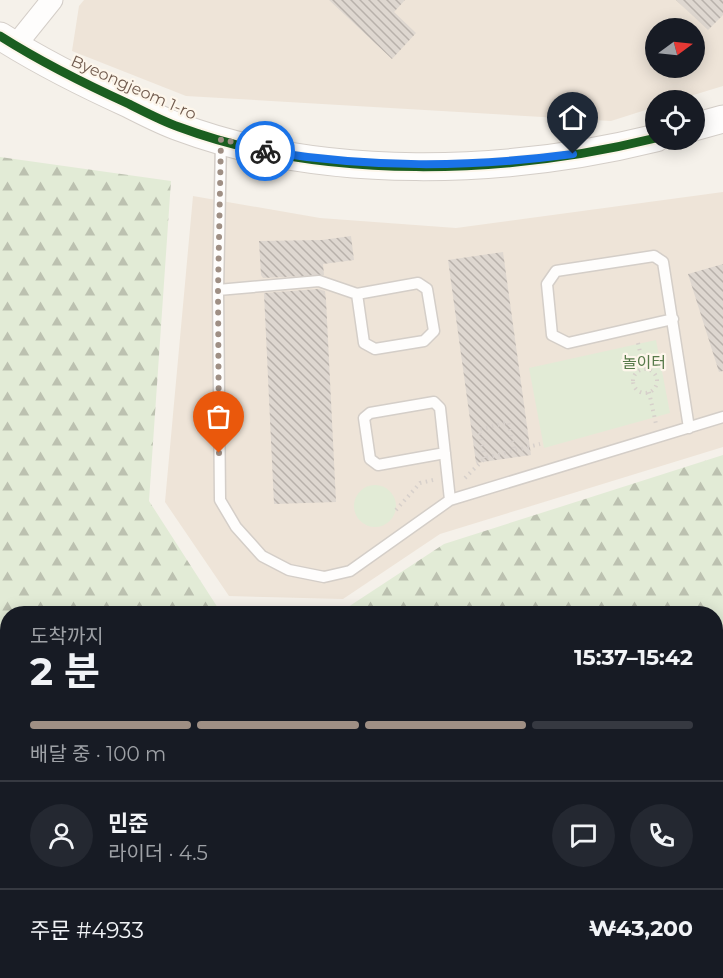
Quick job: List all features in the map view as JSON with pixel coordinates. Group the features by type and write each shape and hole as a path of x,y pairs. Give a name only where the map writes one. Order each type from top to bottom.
{"street":[{"path":"8,41 52,0"},
{"name":"Byeongjeom 1-ro","path":"8,41 88,85 179,127 263,151 375,165 516,162 645,140"},
{"path":"705,124 723,119"}],"lane":[{"path":"221,139 218,290 220,500 236,527 262,556 289,570 324,578 350,571 450,500 723,417"},
{"path":"673,319 568,344 552,335 547,285 556,271 654,256 663,261 673,319 689,428"},
{"path":"218,290 319,281 357,294 418,283 427,289 434,331 424,341 375,349 364,343 357,294"},
{"path":"445,453 378,465 370,459 363,418 370,412 434,402 440,408 445,453 450,500"}],"path":[{"path":"638,342 644,369"},
{"path":"644,369 651,370 657,380 655,387 649,392 638,390 634,383 635,376 644,369"},
{"path":"657,380 667,378"},
{"path":"649,392 656,424"},
{"path":"485,458 479,429 508,422 515,453"},
{"path":"465,478 485,458 515,453 540,444"},
{"path":"396,510 420,483 436,479"}],"shaded area":[{"path":"84,0 723,0 723,86 705,91 645,90 645,110 611,121 186,96 72,51 79,6"},
{"path":"723,192 723,447 440,534 343,599 229,596 165,502 193,196 320,218 456,228"}],"green space":[{"path":"0,157 171,181 149,501 217,606 0,606"},
{"name":"놀이터","path":"656,340 670,413 544,448 529,368"},
{"path":"723,455 723,606 350,606 444,544"},
{"path":"375,485 383,486 390,491 395,498 395,514 390,521 383,526 375,527 367,526 360,521 355,514 354,506 355,498 360,491 367,486"}],"building":[{"path":"329,0 405,0 394,12 416,33 392,59"},
{"path":"676,0 723,0 723,15 708,30 705,27 705,18 695,18"},
{"path":"351,236 354,260 323,264 324,275 263,278 261,275 259,241 322,240"},
{"path":"503,252 531,455 476,463 448,260"},
{"path":"723,264 723,371 719,372 688,274"},
{"path":"318,289 325,291 326,300 336,502 274,504 264,293"}],"cycle path":[{"path":"0,36 63,72 173,125 235,144 294,157 354,164 416,167 478,165 539,159 645,140"}],"way so far":[{"path":"219,453 218,290 221,139 265,151"}],"route":[{"path":"265,151 321,160 375,165 516,162 573,154"}]}
